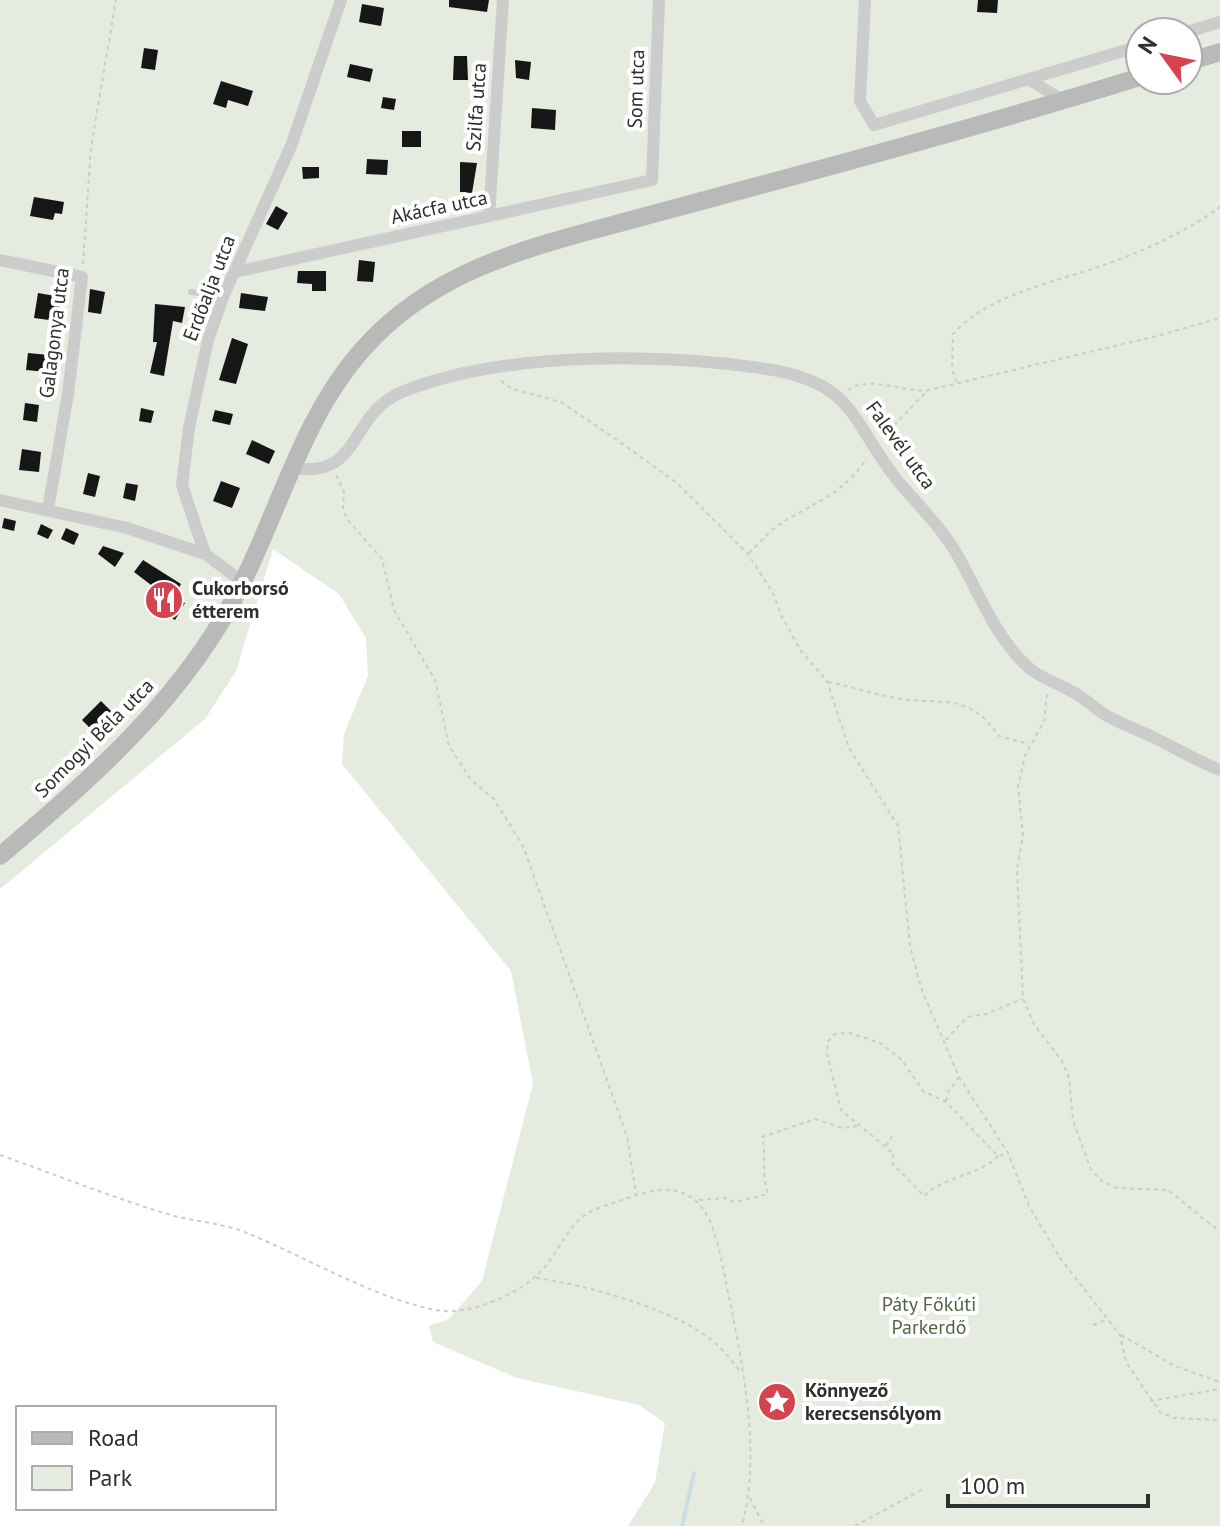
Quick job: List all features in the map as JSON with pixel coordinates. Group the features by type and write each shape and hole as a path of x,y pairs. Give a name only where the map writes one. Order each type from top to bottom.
{"main road":[{"name":"Somogyi Béla utca","path":"0,856 123,745 163,703 199,656 243,582 292,468 333,389 360,352 414,302 455,277 524,249 1124,82"}],"street":[{"name":"Erdőalja utca","path":"205,554 182,485 198,383 223,297 291,146 341,0"},
{"name":"Szilfa utca","path":"489,216 503,0"},
{"name":"Som utca","path":"652,180 659,0"},
{"path":"865,0 860,101 874,125 1124,51"},
{"path":"1028,79 1064,101"},
{"name":"Akácfa utca","path":"235,272 652,180"},
{"path":"0,260 82,277"},
{"name":"Galagonya utca","path":"48,509 68,394 82,277"},
{"name":"Falevél utca","path":"332,467 373,411 389,399 483,369 586,359 769,369 814,382 839,397 855,412 896,478 943,532 999,634 1028,668 1045,680 1073,691 1103,714 1220,770"},
{"path":"292,468 315,472 332,467"},
{"path":"0,500 127,528 205,554 243,582"}],"lane":[{"path":"191,292 223,297"}],"path":[{"name":"Galagonya utca","path":"82,277 91,147 116,0"},
{"path":"957,384 952,370 953,334 990,306 1013,294 1102,266 1198,223 1220,207"},
{"path":"839,397 862,385 929,390 1220,318"},
{"path":"483,369 512,389 561,402 617,440 677,483 748,554 773,593 801,651 827,681 849,748 898,826 910,946 921,988 959,1077 1008,1153 1029,1206 1060,1258 1120,1335 1175,1366 1220,1382"},
{"path":"748,554 773,530 822,503 858,472 876,445 929,390"},
{"path":"332,467 344,491 347,519 382,559 394,610 435,680 449,746 471,780 494,799 523,846 627,1136 636,1195"},
{"path":"1045,680 1048,706 1025,756 1018,786 1023,835 1017,869 1023,999 1035,1026 1062,1061 1069,1078 1073,1120 1091,1170 1102,1181 1117,1188 1168,1190 1220,1232"},
{"path":"827,681 902,699 953,700 988,721 999,736 1031,744"},
{"path":"945,1041 967,1017 986,1014 1023,999"},
{"path":"998,1156 946,1102 923,1091 902,1060 880,1043 850,1033 835,1034 828,1041 827,1054 841,1110 894,1154 891,1162 924,1196 940,1181 990,1164 998,1156 1008,1153"},
{"path":"946,1102 948,1092 959,1077"},
{"path":"697,1201 725,1198 735,1202 768,1194 762,1172 765,1151 762,1137 815,1119 843,1128 858,1126"},
{"path":"886,1147 892,1136"},
{"path":"0,1155 171,1215 243,1231 414,1305 447,1312 468,1309 521,1288 534,1278 584,1215 636,1195 672,1188 692,1195 715,1231 741,1371 747,1412 750,1496 742,1526"},
{"path":"534,1278 572,1283 664,1315 710,1338 741,1371"},
{"path":"1093,1325 1107,1319"},
{"path":"1120,1335 1126,1362 1160,1412 1174,1418 1220,1420"},
{"path":"1150,1401 1220,1389"},
{"path":"855,1526 923,1489"},
{"path":"750,1496 764,1526"}],"green space":[{"name":"Páty Főkúti Parkerdő","path":"0,0 1220,0 1220,1526 628,1526 655,1483 665,1423 639,1405 517,1378 433,1342 429,1326 449,1319 482,1281 533,1084 511,971 342,764 344,734 368,676 366,638 339,594 273,549 236,671 205,719 0,889"}],"building":[{"path":"449,0 489,0 487,12 449,7"},
{"path":"978,0 998,0 997,13 977,12"},
{"path":"362,4 384,8 381,26 359,22"},
{"path":"144,48 158,50 155,70 141,68"},
{"path":"454,56 467,56 468,80 453,80"},
{"path":"515,60 531,62 529,80 516,78"},
{"path":"350,64 373,69 370,82 347,77"},
{"path":"221,81 253,91 248,106 228,100 226,108 213,104"},
{"path":"383,97 396,99 394,110 381,108"},
{"path":"532,108 556,110 555,130 531,128"},
{"path":"402,131 421,131 421,147 402,147"},
{"path":"367,159 388,160 387,175 366,174"},
{"path":"460,162 477,163 472,193 460,192"},
{"path":"302,167 319,167 319,178 303,179"},
{"path":"34,197 64,202 62,214 55,213 53,220 30,216"},
{"path":"276,206 288,213 278,230 266,224"},
{"path":"359,260 375,262 373,282 357,281"},
{"path":"298,271 326,271 326,291 312,291 312,284 297,283"},
{"path":"90,289 105,292 101,314 88,312"},
{"path":"38,293 61,297 57,321 34,318"},
{"path":"241,293 268,297 265,311 239,308"},
{"path":"155,304 185,307 182,323 173,321 164,376 150,373 157,342 153,342"},
{"path":"232,338 248,344 236,384 219,380"},
{"path":"28,353 49,355 47,372 26,370"},
{"path":"25,403 39,405 37,422 23,420"},
{"path":"141,408 154,411 151,423 139,421"},
{"path":"215,410 233,414 230,425 212,421"},
{"path":"252,440 275,451 269,464 246,454"},
{"path":"22,449 41,452 39,472 19,470"},
{"path":"88,473 100,476 95,497 83,494"},
{"path":"221,481 240,488 232,508 213,501"},
{"path":"126,483 138,485 135,501 123,498"},
{"path":"4,518 16,521 14,531 2,528"},
{"path":"41,524 53,530 48,539 37,534"},
{"path":"66,528 79,534 74,545 61,539"},
{"path":"103,546 124,553 115,567 98,554"},
{"name":"Cukorborsó étterem","path":"143,560 181,584 174,597 185,603 175,620 146,603 155,588 134,572"},
{"path":"101,701 114,714 95,733 82,720"}],"waterway":[{"path":"682,1526 694,1473"}],"place":[{"name":"Cukorborsó étterem","path":"164,600"},
{"name":"Könnyező kerecsensólyom","path":"777,1402"}]}
